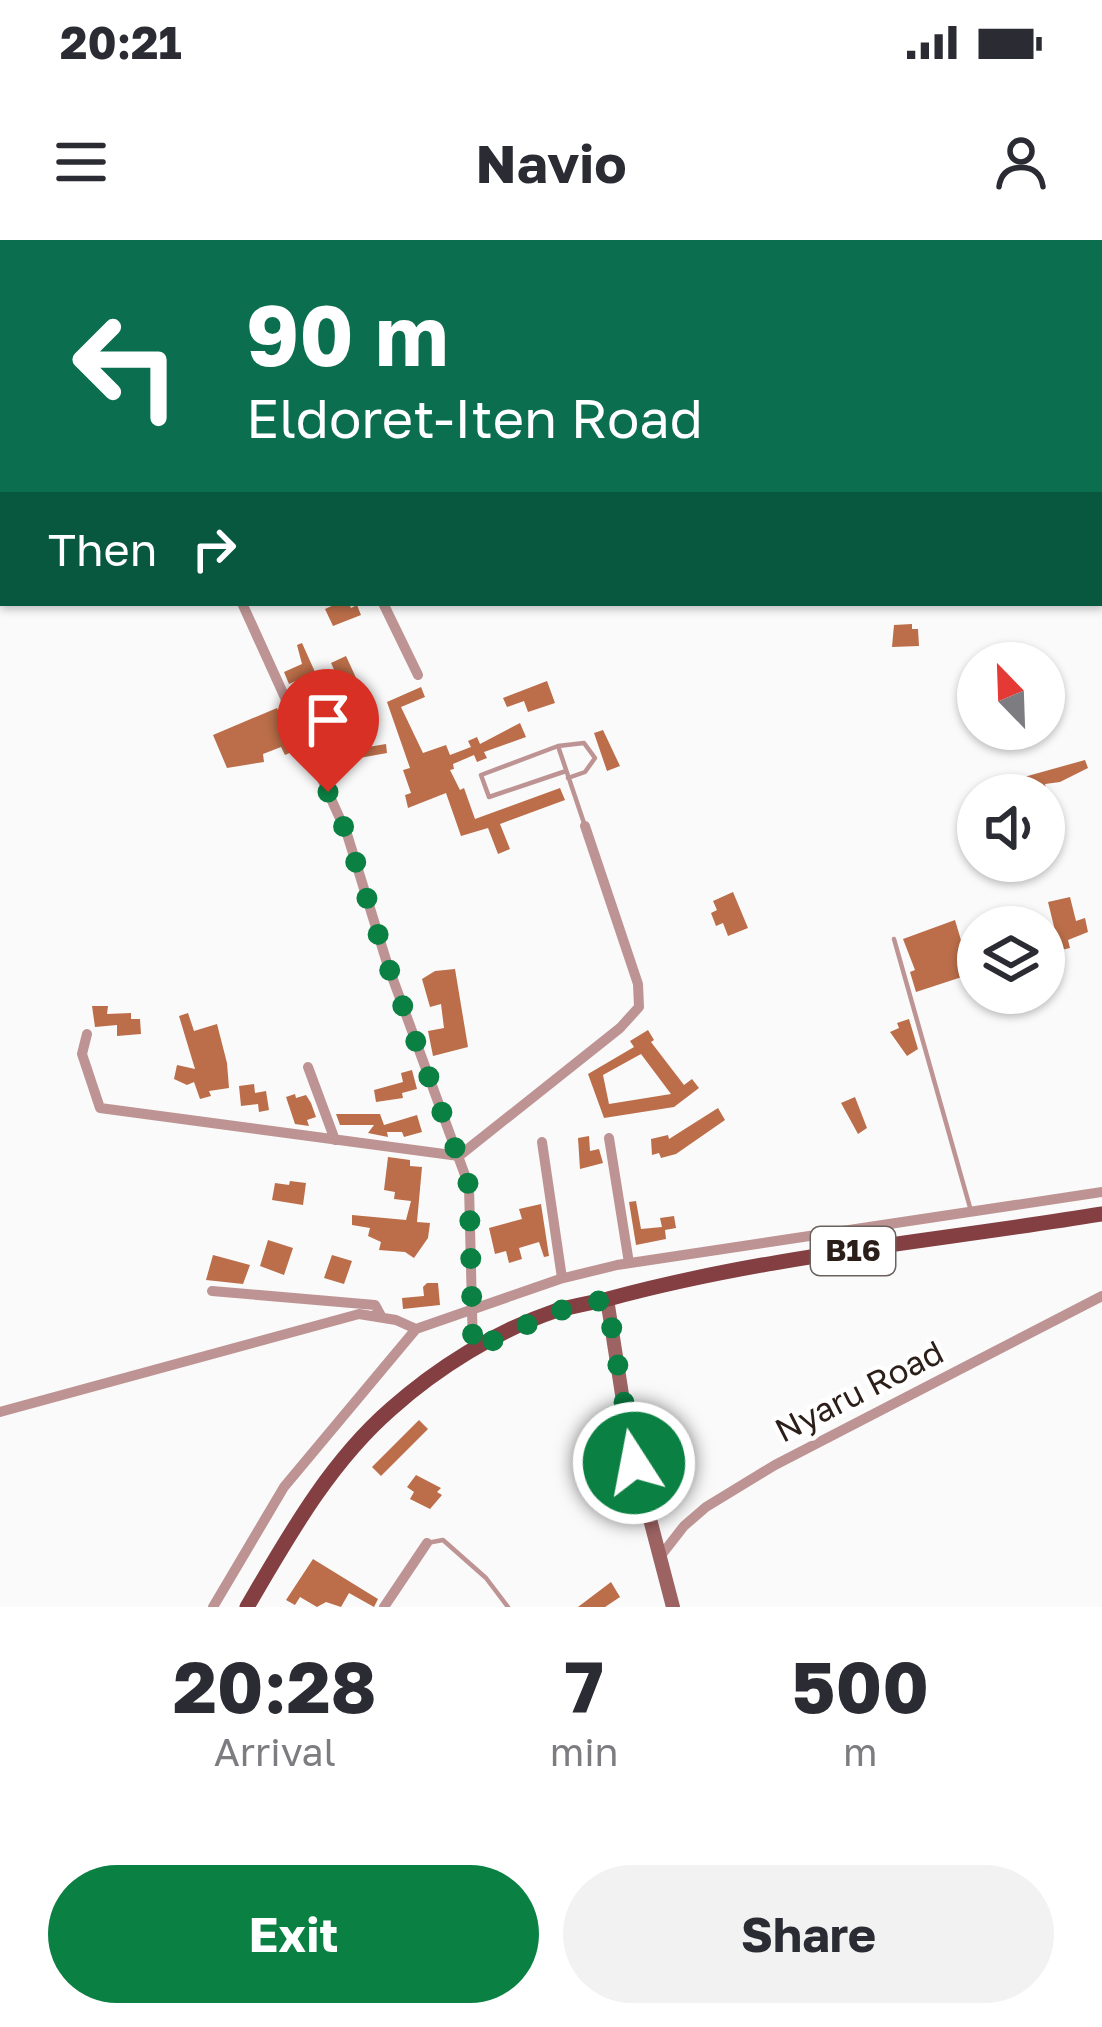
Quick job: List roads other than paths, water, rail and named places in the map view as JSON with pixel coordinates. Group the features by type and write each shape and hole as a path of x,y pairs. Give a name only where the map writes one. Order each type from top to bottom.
{"main road":[{"name":"B16","path":"251,1604 307,1506 389,1410 473,1350 554,1312 734,1267 1102,1214"},
{"path":"607,1299 629,1438 673,1607"}],"street":[{"path":"243,606 347,834 387,963 469,1186 473,1350"},
{"path":"384,606 418,675"},
{"path":"87,1034 82,1054 100,1108 459,1156 620,1028 639,1007 638,984 584,826"},
{"path":"308,1067 335,1139"},
{"path":"609,1138 629,1263"},
{"path":"542,1142 562,1278"},
{"path":"213,1607 284,1487 416,1329 562,1278 629,1263 1102,1192"},
{"path":"972,1211 977,1234"},
{"path":"212,1291 376,1305 381,1316"},
{"name":"Nyaru Road","path":"661,1566 684,1526 706,1507 775,1465 1102,1296"},
{"path":"0,1412 359,1314 381,1316 416,1329"},
{"path":"383,1607 427,1543"}],"lane":[{"path":"584,743 595,758 585,772 489,797 481,775 558,746 584,743"},
{"path":"558,746 584,826"},
{"path":"894,939 972,1211"},
{"path":"427,1543 443,1540 486,1578 508,1607"}]}
